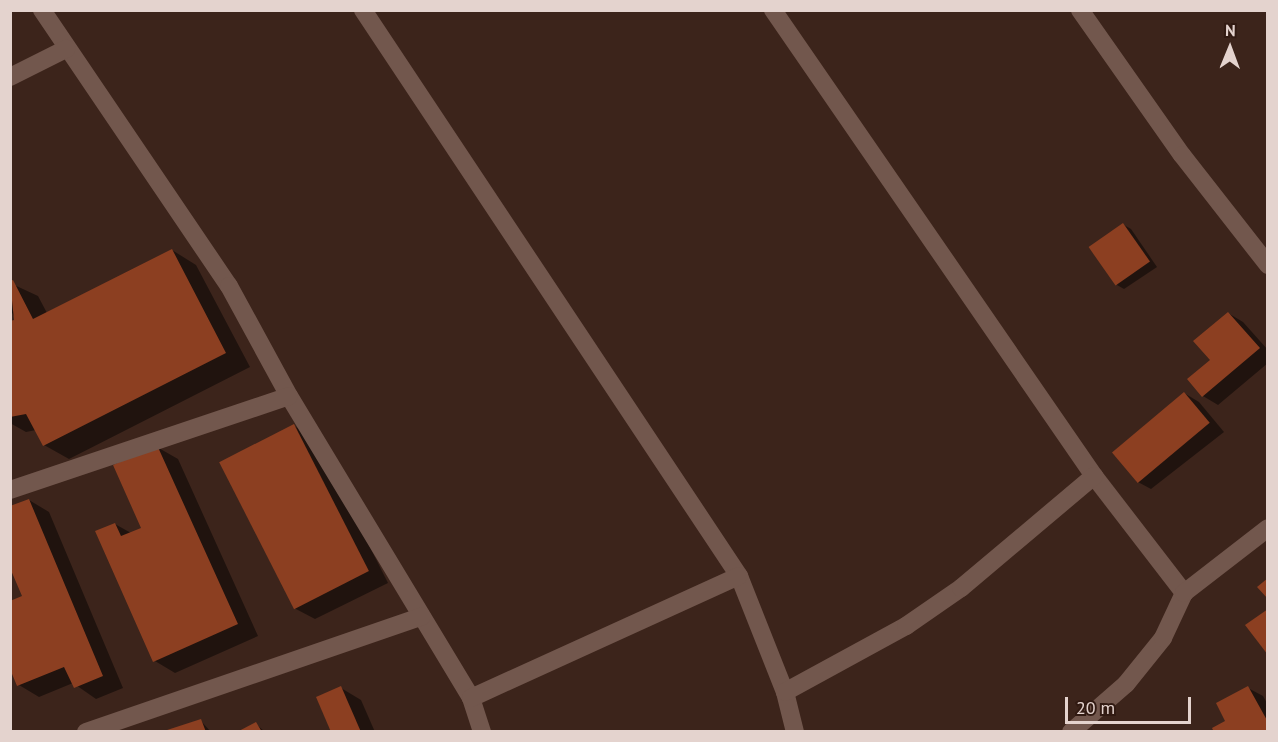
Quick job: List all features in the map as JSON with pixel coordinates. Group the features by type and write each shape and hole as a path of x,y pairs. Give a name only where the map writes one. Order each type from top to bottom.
{"street":[{"path":"42,10 66,49 229,286 289,396 471,698 482,732"},
{"path":"363,10 739,576 785,692 795,732"},
{"path":"772,10 1094,476 1184,593"},
{"path":"1080,10 1182,155 1268,265"},
{"path":"10,77 66,49"},
{"path":"10,490 289,396"},
{"path":"785,692 906,626 961,588 1094,476"},
{"path":"1071,732 1126,684 1163,638 1184,593 1268,528"},
{"path":"471,698 739,576"},
{"path":"86,732 422,616"}],"building":[{"path":"1123,223 1150,262 1116,286 1089,247"},
{"path":"172,249 226,353 43,446 26,414 10,417 10,321 14,320 10,281 13,280 33,319"},
{"path":"1228,312 1260,348 1202,397 1187,379 1210,360 1193,341"},
{"path":"1184,392 1210,423 1138,483 1112,452"},
{"path":"294,424 369,571 294,609 219,462"},
{"path":"157,445 238,624 153,662 95,531 115,523 121,536 141,528 113,465"},
{"path":"29,499 103,676 74,688 64,667 17,686 10,669 10,601 22,596 10,568 10,506"},
{"path":"1268,578 1268,599 1257,587"},
{"path":"1268,609 1268,655 1245,625"},
{"path":"341,686 361,732 331,732 316,697"},
{"path":"1248,686 1268,722 1268,732 1214,732 1212,728 1225,721 1216,703"},
{"path":"201,719 206,732 164,732 164,731"},
{"path":"256,722 262,732 237,732"}]}
